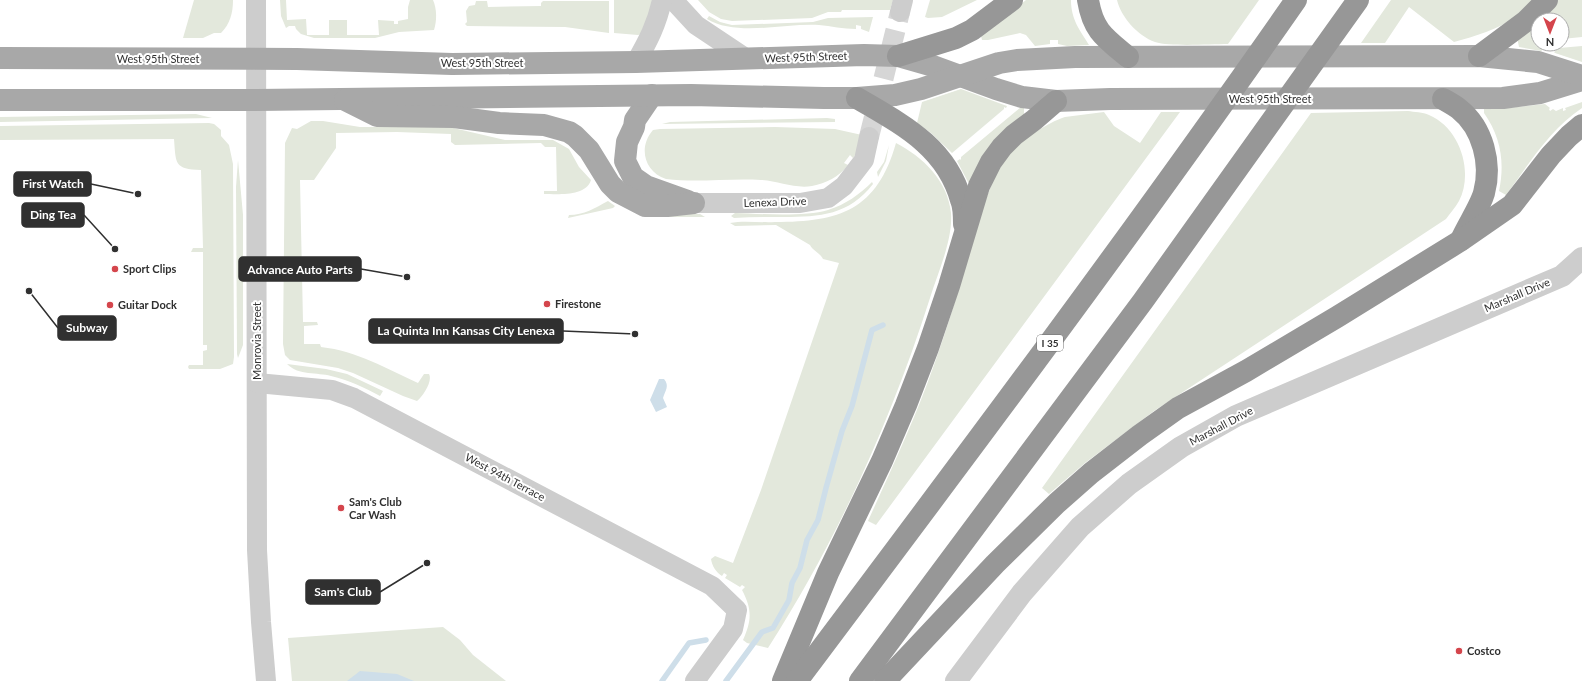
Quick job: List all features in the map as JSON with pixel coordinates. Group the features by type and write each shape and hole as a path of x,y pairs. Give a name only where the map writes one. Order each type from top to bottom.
{"highway":[{"path":"898,56 956,38 972,30 1012,0"},
{"path":"1088,0 1090,13 1101,35 1135,57"},
{"name":"I 35","path":"797,681 990,424 1182,162 1296,0"},
{"path":"860,681 1139,307 1358,0"},
{"path":"1479,56 1526,20 1547,0"},
{"path":"857,98 892,119 929,145 945,165 956,186 962,201 965,229"},
{"path":"1443,99 1459,109 1473,126 1482,141 1486,160 1487,176 1483,194 1460,241"},
{"path":"783,681 828,573 879,468 906,405 928,348 949,286 979,186 995,157 1002,148 1014,135 1056,101"},
{"path":"885,681 995,564 1090,473 1140,434 1178,408 1246,371 1460,241 1512,205 1551,154 1568,136 1582,125"}],"main road":[{"name":"West 95th Street","path":"0,58 256,59 452,64 636,62 864,55 898,56 933,66 1022,97 1056,101 1110,99 1443,99 1510,97 1540,93 1582,80"},
{"path":"0,100 256,100 652,95 857,98 895,95 921,89 999,63 1017,60 1135,57 1479,56 1538,62 1582,76"},
{"path":"652,95 635,120 634,127 627,142 625,161 633,176 646,186 694,203"},
{"path":"343,98 377,116 454,117 499,123 544,125 569,132 589,150 610,184 618,192 645,206 667,206 694,203"}],"street":[{"name":"Monrovia Street","path":"256,0 257,550 266,681"},
{"path":"636,62 647,43 657,20 662,0"},
{"path":"673,0 696,25 747,59"},
{"name":"Lenexa Drive","path":"694,203 800,203 828,198 844,186 864,160 869,137"},
{"name":"Marshall Drive","path":"956,681 1022,593 1080,527 1129,484 1181,447 1236,416 1572,276 1582,258"},
{"name":"West 94th Terrace","path":"257,383 332,390 354,398 712,586 737,610 733,629 695,681"}],"shaded area":[{"path":"194,0 233,0 230,18 227,26 221,33 214,33 203,38 183,38"},
{"path":"280,0 286,0 287,20 306,19 307,35 329,35 329,20 347,20 347,35 379,35 378,20 394,21 394,24 398,24 398,21 408,19 408,7 410,0 433,0 436,11 436,23 434,30 399,32 375,38 314,38 301,34 295,26 289,26 286,28 281,16"},
{"path":"614,0 656,0 642,34 614,33"},
{"path":"698,0 893,0 890,10 842,10 841,12 828,12 812,18 732,21 721,19 709,12"},
{"path":"930,0 977,0 942,17 928,18 925,17"},
{"path":"1026,0 1071,0 1074,19 1089,45 1067,46 1058,44 1058,40 1050,40 1050,44 1035,46 1026,35 1020,33 982,40 981,36"},
{"path":"1117,0 1259,0 1228,44 1191,45 1162,44 1142,35 1126,19"},
{"path":"1391,0 1535,0 1519,14 1502,25 1486,32 1454,42 1409,7 1385,43 1361,43"},
{"path":"1558,0 1582,0 1582,37 1570,38 1570,12 1548,12"},
{"path":"476,1 487,1 488,7 541,6 543,1 609,1 609,33 565,27 467,26 465,24 467,22 466,11 469,6 475,5"},
{"path":"709,16 720,22 732,25 813,22 828,18 873,17 869,32 861,29 861,26 856,25 856,29 819,25 761,28 732,27 707,19"},
{"path":"1530,28 1530,49 1519,47 1517,37"},
{"path":"1582,46 1582,62 1554,52 1570,52 1570,47"},
{"path":"961,89 1007,106 952,153 931,133 917,123 922,102"},
{"path":"1582,102 1582,108 1570,116 1550,137 1506,195 1499,191 1502,170 1500,150 1494,131 1484,113 1484,109 1545,104 1550,108 1550,111 1553,109 1556,111 1563,108 1563,111 1566,110 1565,108"},
{"path":"1021,107 1024,108 1024,118 970,183 968,182 957,161 960,159 961,160 961,157"},
{"path":"1408,111 1427,114 1440,121 1456,140 1461,152 1465,177 1463,190 1459,201 1446,219 1154,411 1085,463 1049,494 1042,488 1311,113"},
{"path":"1104,112 1114,126 1140,143 1161,112 1180,112 876,525 868,521 927,385 994,178 1009,154 1018,144 1048,125 1065,117"},
{"path":"196,114 212,118 0,122 0,117"},
{"path":"835,119 835,122 662,124 670,122"},
{"path":"311,121 323,121 360,127 449,127 505,140 553,140 569,149 579,167 591,180 588,185 577,192 544,194 544,191 557,191 556,147 545,147 541,143 455,145 451,142 451,134 397,132 336,133 336,148 314,180 300,180 303,322 317,322 318,325 304,326 304,344 320,344 321,347 359,356 418,383 424,374 429,374 429,384 422,396 417,401 353,373 338,368 290,360 285,355 283,344 285,143 292,128 297,129"},
{"path":"214,124 221,130 221,136 229,145 233,164 234,357 233,364 220,369 189,369 189,365 203,365 203,351 207,350 207,345 203,345 203,252 191,252 193,248 203,248 201,170 186,168 178,164 175,154 174,139 0,140 0,126"},
{"path":"775,127 835,129 862,135 856,154 853,158 850,155 844,163 848,165 841,173 822,183 806,187 761,180 689,181 666,179 653,171 648,165 646,158 646,144 648,137 653,130"},
{"path":"896,143 916,155 932,171 945,191 949,201 951,223 950,234 944,256 915,344 898,389 861,478 840,522 793,607 768,648 747,643 743,640 750,615 748,603 742,590 745,587 742,585 740,587 725,578 727,575 724,573 722,576 716,571 711,559 715,556 733,563 761,490 839,263 823,259 810,245 776,225 735,226 730,223 819,219 837,215 853,208 867,197 878,184 888,166"},
{"path":"889,145 886,161 878,177 877,172 884,162"},
{"path":"238,160 243,215 243,345 238,358 236,187"},
{"path":"872,182 873,184 864,194 854,202 844,208 822,215 734,218 731,216 735,213 807,214 828,210 852,199"},
{"path":"608,201 615,206 613,208 568,218 569,215 594,209"},
{"path":"663,214 700,214 705,217 663,217"},
{"path":"287,364 326,369 347,374 383,391 380,396 363,387 344,380 326,375 303,372 292,368"},
{"path":"659,379 664,379 667,384 663,398 667,407 656,412 650,400"},
{"path":"443,627 460,640 473,655 506,681 292,681 288,638"},
{"path":"360,671 397,674 414,681 347,681"}],"waterway":[{"path":"726,681 762,632 773,628 789,600 792,583 800,568 807,540 818,520 842,431 852,406 872,330 883,325"},
{"path":"662,681 689,643 706,640"}],"tunnel":[{"path":"869,137 900,12"}],"place":[{"name":"First Watch","path":"138,194"},
{"name":"Ding Tea","path":"115,249"},
{"name":"Sport Clips","path":"115,269"},
{"name":"Advance Auto Parts","path":"407,277"},
{"name":"Subway","path":"29,291"},
{"name":"Firestone","path":"547,304"},
{"name":"Guitar Dock","path":"110,305"},
{"name":"La Quinta Inn Kansas City Lenexa","path":"635,334"},
{"name":"Sam's Club Car Wash","path":"341,508"},
{"name":"Sam's Club","path":"427,563"},
{"name":"Costco","path":"1459,651"}]}
